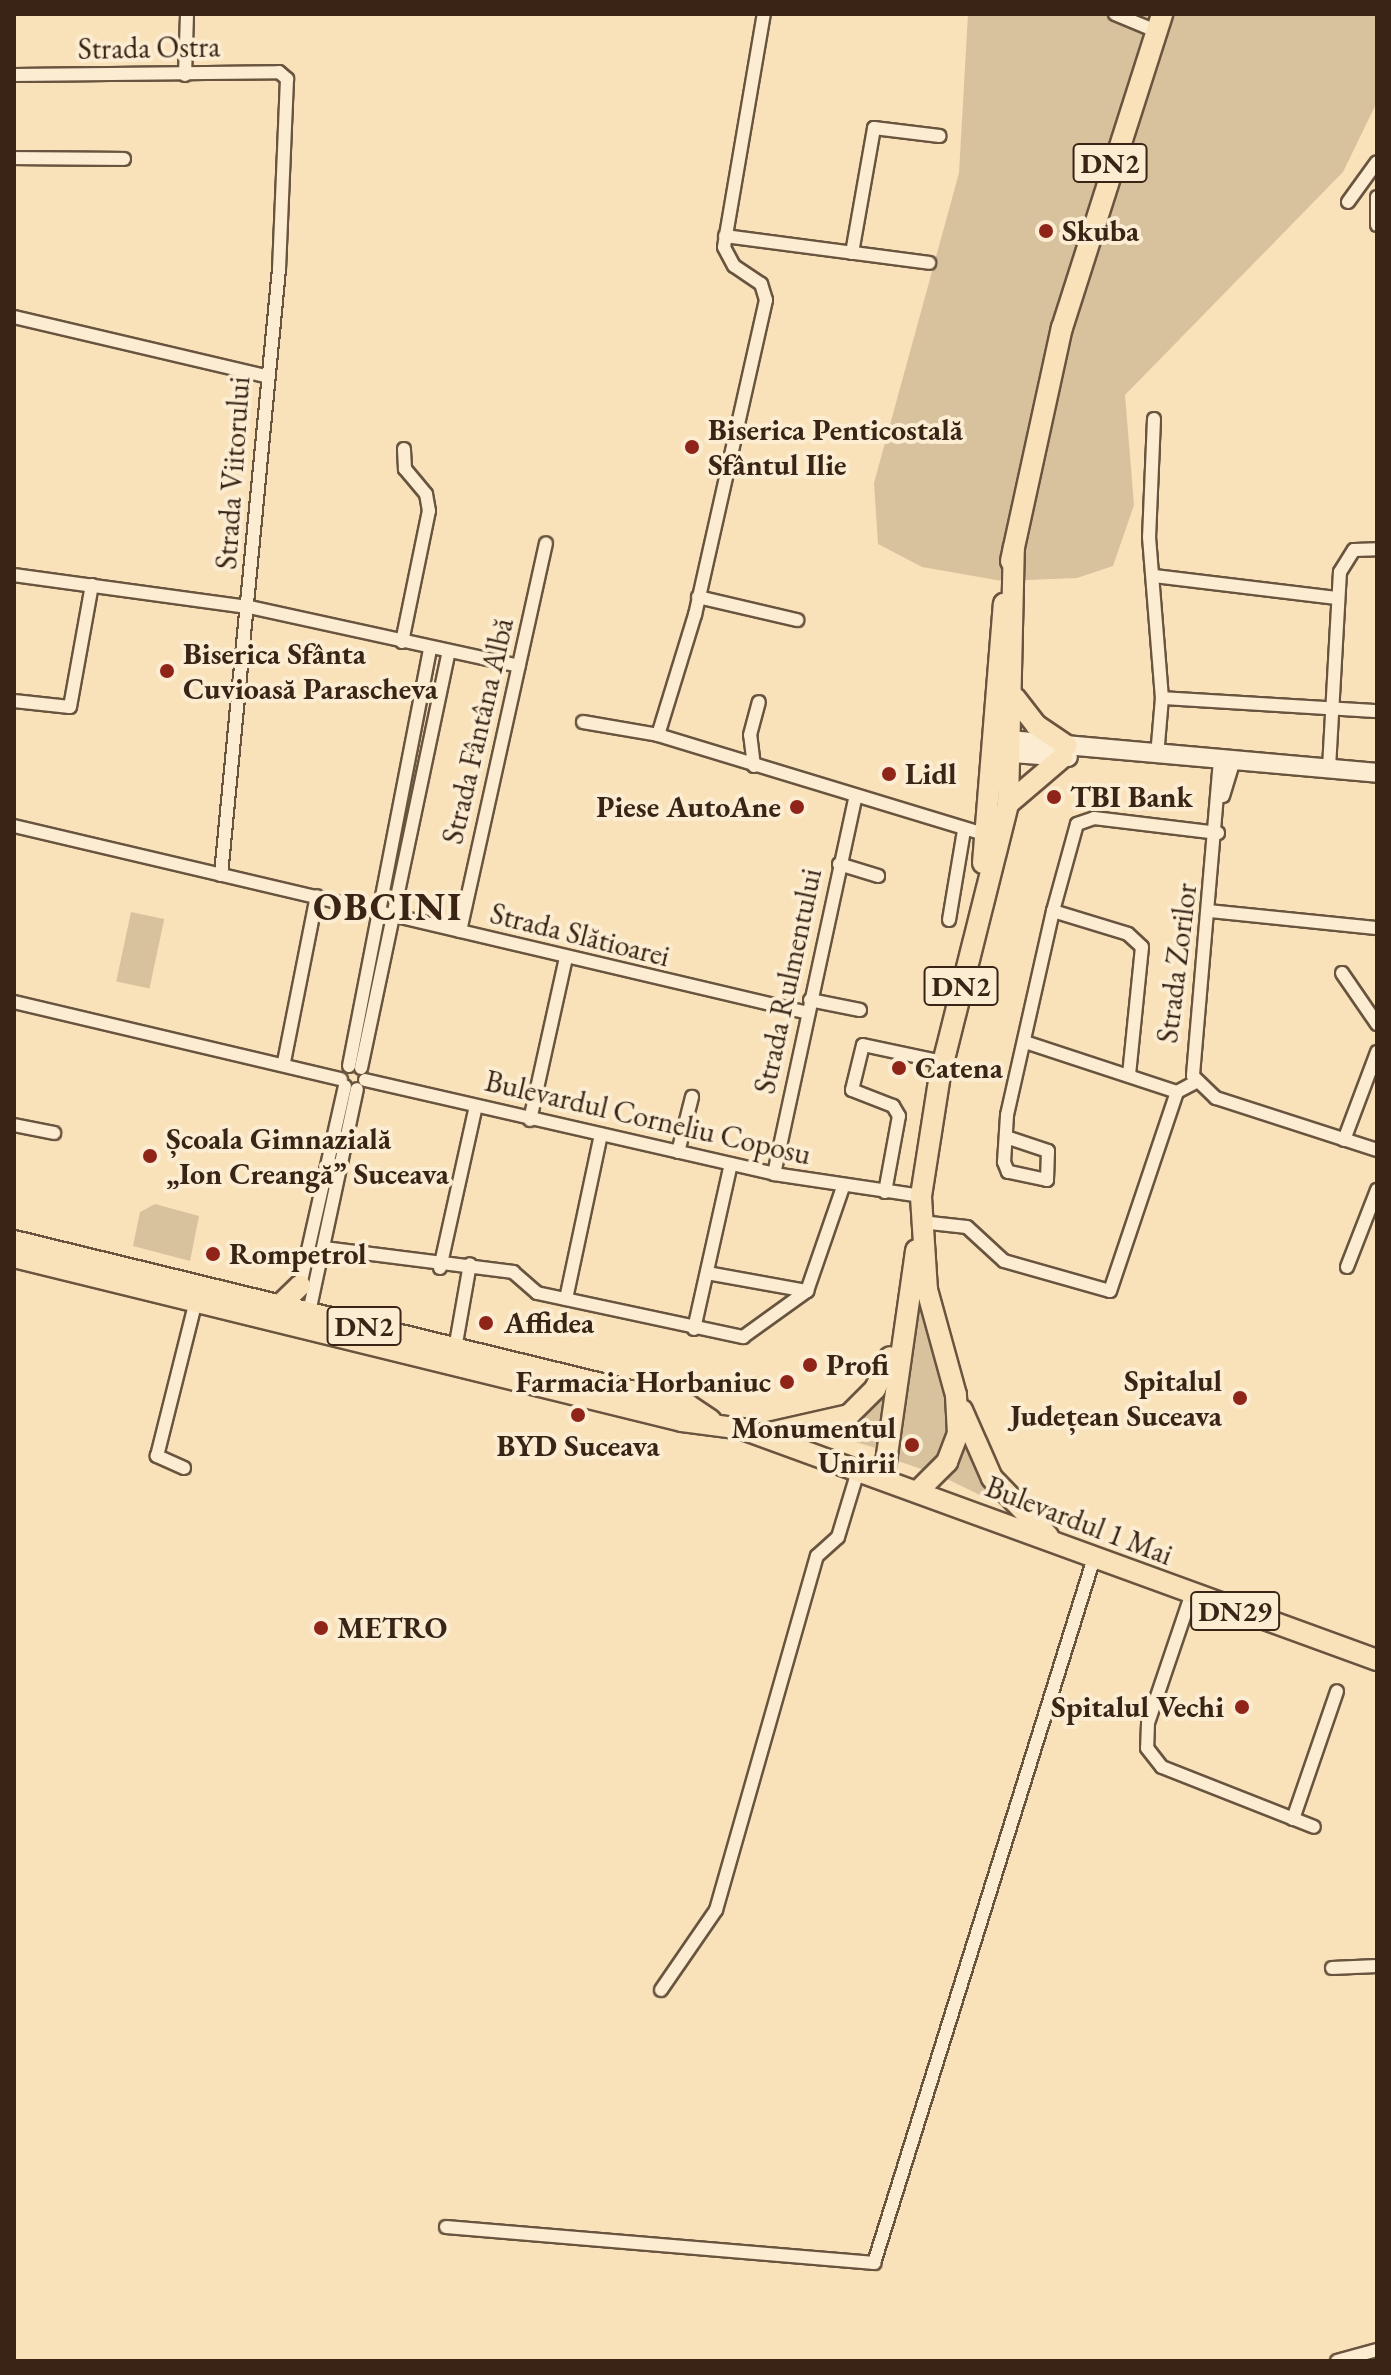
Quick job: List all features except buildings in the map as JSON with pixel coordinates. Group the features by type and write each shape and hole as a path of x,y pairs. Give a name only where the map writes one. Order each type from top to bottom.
{"main road":[{"name":"DN2","path":"919,1490 956,1446 956,1395 927,1290 921,1196 943,1062 1008,804 1005,581 1062,328 1159,22"},
{"name":"DN2","path":"979,911 987,835 1015,698 1014,548"},
{"path":"1015,698 1036,725 1065,751"},
{"path":"1005,746 1377,773"},
{"path":"1008,804 1065,751"},
{"name":"DN2","path":"884,1476 901,1331 921,1222"},
{"name":"DN2","path":"14,1241 682,1421 710,1420 760,1434 849,1415 875,1389 901,1331"},
{"name":"DN2","path":"14,1257 196,1301 296,1316 455,1349 688,1405 710,1420"},
{"path":"296,1316 300,1286"},
{"name":"DN29","path":"956,1395 1002,1493 1070,1553"},
{"name":"Bulevardul 1 Mai","path":"760,1434 884,1476 1070,1553 1377,1660"}],"street":[{"path":"185,75 187,14"},
{"path":"658,735 698,597 766,300 761,284 729,259 725,236 764,14"},
{"path":"1115,14 1159,22"},
{"name":"Strada Ostra","path":"14,75 284,74"},
{"name":"Strada Viitorului","path":"221,875 249,607 265,376 279,269 284,74"},
{"path":"852,253 874,128 940,136"},
{"path":"14,158 124,159"},
{"path":"1348,202 1377,162"},
{"path":"1377,197 1377,225"},
{"path":"725,236 929,263"},
{"path":"14,317 265,376"},
{"path":"1154,419 1154,576 1162,698 1157,756"},
{"path":"402,642 429,511 426,494 405,469 404,449"},
{"name":"Strada Fântâna Albă","path":"460,931 546,543"},
{"path":"1329,768 1337,598 1347,555 1377,549"},
{"path":"14,575 249,607 519,666"},
{"path":"1154,576 1337,598"},
{"path":"14,701 70,707 92,585"},
{"path":"698,597 797,620"},
{"path":"296,1316 324,1248 380,910 430,649"},
{"path":"300,1286 395,913 449,652"},
{"path":"1162,698 1377,711"},
{"path":"754,766 750,735 759,702"},
{"path":"583,722 658,735 855,799 987,835"},
{"name":"Strada Zorilor","path":"1227,760 1191,1059 1196,1082 1216,1098 1377,1150"},
{"name":"Strada Rulmentului","path":"774,1174 855,799"},
{"path":"1009,1138 1048,1151 1049,1177 1041,1183 1008,1172 1004,1162 1053,911 1077,824 1094,818 1218,833"},
{"name":"Strada Slătioarei","path":"14,826 395,913 566,958 809,1007 860,1010"},
{"path":"949,920 964,830"},
{"path":"839,864 878,876"},
{"path":"284,1062 317,896"},
{"path":"1053,911 1128,934 1142,947 1129,1075"},
{"path":"1209,911 1377,928"},
{"path":"530,1120 566,958"},
{"path":"1342,973 1377,1024"},
{"name":"Bulevardul Corneliu Coposu","path":"14,1002 774,1174 843,1187 921,1196"},
{"path":"1025,1042 1177,1092"},
{"path":"885,1192 899,1116 893,1106 852,1090 863,1045 943,1062"},
{"path":"1344,1140 1377,1052"},
{"path":"921,1222 967,1227 982,1237 1004,1261 1110,1291 1177,1092 1196,1082"},
{"path":"678,1152 692,1097"},
{"path":"440,1268 476,1106"},
{"path":"14,1125 54,1133"},
{"path":"566,1299 601,1135"},
{"path":"694,1329 731,1164"},
{"path":"324,1248 440,1268 470,1264 513,1272 529,1290 694,1329 743,1337 807,1291 843,1187"},
{"path":"1347,1267 1371,1223 1377,1190"},
{"path":"455,1349 470,1264"},
{"path":"707,1273 807,1291"},
{"path":"184,1468 157,1456 196,1301"},
{"path":"661,1990 716,1910 812,1570 838,1537 859,1468"},
{"path":"446,2227 874,2263 1093,1561"},
{"path":"1191,1596 1148,1723 1147,1748 1162,1767 1314,1827"},
{"path":"1293,1819 1337,1691"},
{"path":"1332,1968 1377,1966"},
{"path":"1337,2361 1377,2350"}],"shaded area":[{"path":"968,14 1377,14 1377,102 1343,172 1125,395 1134,505 1113,566 1077,578 1002,581 922,567 878,544 874,483 959,173"},
{"path":"131,912 164,919 149,989 116,981"},
{"path":"155,1204 199,1216 190,1261 133,1246 140,1212"},
{"path":"915,1278 946,1397 949,1452 927,1471 892,1459"},
{"path":"891,1366 879,1449 819,1431"},
{"path":"966,1439 997,1495 990,1500 945,1478"}],"place":[{"name":"Skuba","path":"1046,231"},
{"name":"Biserica Penticostală Sfântul Ilie","path":"692,447"},
{"name":"Biserica Sfânta Cuvioasă Parascheva","path":"167,671"},
{"name":"Lidl","path":"889,774"},
{"name":"TBI Bank","path":"1054,797"},
{"name":"Piese AutoAne","path":"797,807"},
{"name":"Catena","path":"899,1068"},
{"name":"Școala Gimnazială „Ion Creangă” Suceava","path":"150,1156"},
{"name":"Rompetrol","path":"213,1254"},
{"name":"Affidea","path":"486,1323"},
{"name":"Profi","path":"810,1365"},
{"name":"Farmacia Horbaniuc","path":"787,1382"},
{"name":"Spitalul Județean Suceava","path":"1240,1398"},
{"name":"BYD Suceava","path":"578,1415"},
{"name":"Monumentul Unirii","path":"912,1445"},
{"name":"METRO","path":"321,1628"},
{"name":"Spitalul Vechi","path":"1242,1707"}],"district":[{"name":"OBCINI","path":"388,907"}]}
